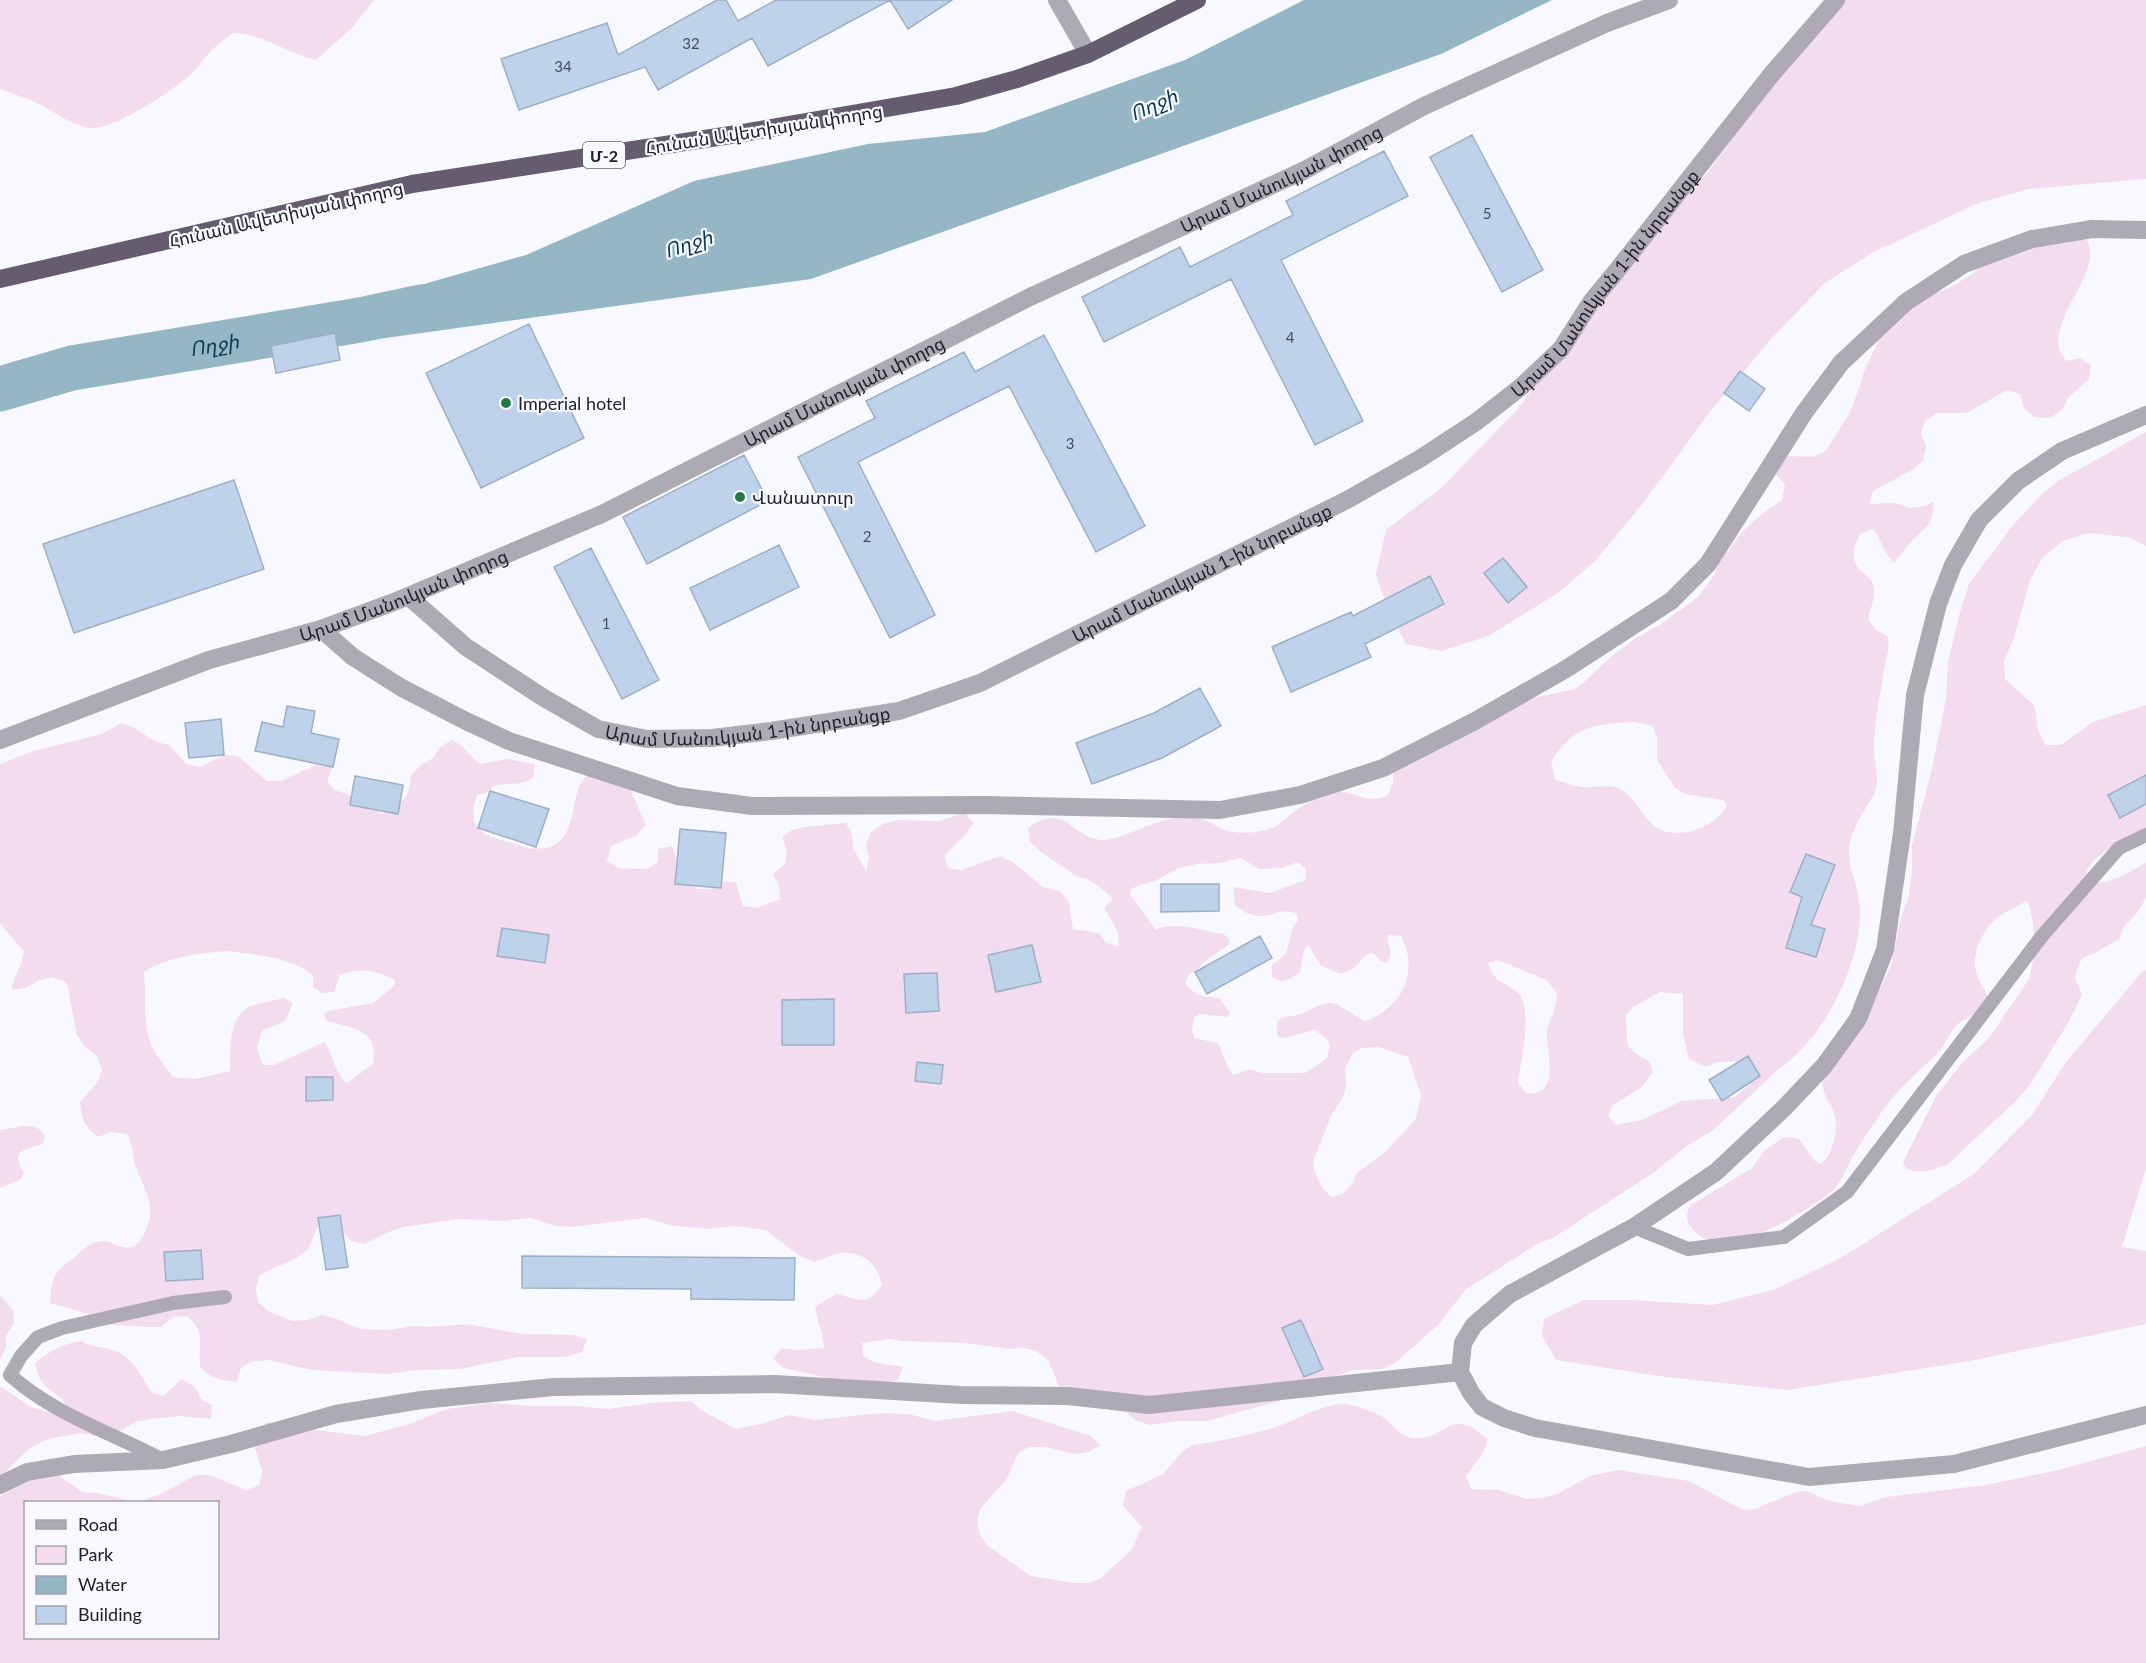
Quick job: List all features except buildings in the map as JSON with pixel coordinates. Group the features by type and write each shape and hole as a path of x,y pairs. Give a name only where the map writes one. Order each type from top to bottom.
{"highway":[{"name":"Հունան Ավետիսյան փողոց","path":"0,279 412,184 738,134 956,96 1017,79 1088,54 1197,0"}],"street":[{"path":"1056,0 1088,54"},
{"name":"Արամ Մանուկյան փողոց","path":"0,740 209,660 321,629 408,596 602,514 1030,297 1305,170 1424,106 1608,23 1670,0"},
{"name":"Արամ Մանուկյան 1-ին նրբանցք","path":"408,596 466,647 544,698 598,729 646,739 712,738 898,711 980,683 1347,500 1421,458 1476,422 1522,386 1561,349 1591,302 1771,75 1836,0"},
{"path":"321,629 353,657 402,688 466,721 509,741 677,796 752,806 985,806 1220,810 1300,795 1383,768 1475,721 1566,669 1671,601 1708,564 1804,413 1841,363 1906,302 1964,264 2032,239 2092,229 2146,230"},
{"path":"2146,415 2062,452 2018,481 1979,520 1953,565 1938,604 1915,695 1902,833 1885,950 1858,1019 1824,1065 1783,1109 1716,1172 1634,1227 1510,1294 1474,1325 1463,1343 1461,1372 1471,1393 1482,1407 1504,1418 1535,1428 1809,1477 1954,1464 2146,1415"},
{"path":"0,1485 27,1473 74,1464 164,1460 231,1444 336,1414 420,1400 553,1387 775,1384 961,1395 1068,1396 1149,1405 1461,1372"}],"lane":[{"path":"1634,1227 1688,1249 1784,1237 1847,1192 2043,936 2118,848 2146,835"},
{"path":"164,1460 50,1404 5,1376 38,1337 62,1328 173,1303 225,1297"}],"green space":[{"path":"0,0 374,0 352,28 316,60 265,40 233,33 212,50 190,75 171,90 142,109 112,124 89,128 0,89"},
{"path":"1844,0 2146,0 2146,179 2028,189 1976,204 1872,253 1825,283 1771,339 1709,413 1644,502 1595,561 1558,593 1488,636 1442,651 1406,644 1388,609 1376,575 1386,530 1441,488 1515,412 1613,284 1704,177 1802,46"},
{"path":"2077,232 2087,241 2090,252 2089,264 2063,321 2059,335 2059,348 2066,361 2080,358 2091,365 2089,379 2068,398 2062,410 2050,418 2034,417 2024,408 2020,394 2007,390 1967,413 1937,413 1925,421 1921,434 1926,446 1923,461 1912,470 1873,491 1869,504 1896,503 1909,508 1921,507 1934,502 1928,525 1894,563 1886,553 1874,529 1861,533 1854,548 1855,563 1870,579 1874,591 1868,619 1876,630 1888,636 1888,645 1875,729 1876,790 1851,837 1849,851 1859,901 1859,931 1847,976 1837,998 1812,1038 1712,1131 1687,1146 1653,1173 1553,1238 1539,1243 1466,1289 1439,1324 1395,1363 1382,1369 1354,1370 1303,1386 1279,1401 1207,1421 1177,1421 1149,1425 1135,1420 1125,1411 1068,1396 1059,1386 1048,1360 1036,1351 1023,1348 1009,1349 965,1343 889,1339 862,1343 863,1356 874,1362 903,1367 898,1380 885,1383 840,1381 784,1368 773,1359 782,1348 797,1350 824,1348 815,1307 836,1294 861,1300 871,1297 882,1285 877,1271 869,1261 857,1254 841,1253 814,1262 800,1256 765,1230 736,1226 708,1229 674,1226 645,1218 572,1227 557,1226 530,1218 502,1221 459,1219 403,1227 364,1244 351,1241 342,1231 319,1224 306,1251 259,1276 256,1289 258,1302 268,1311 292,1321 308,1320 322,1315 360,1329 388,1330 414,1326 467,1324 522,1334 574,1335 587,1339 582,1352 566,1357 518,1357 460,1369 417,1370 387,1374 312,1370 268,1360 253,1361 241,1368 237,1382 216,1378 200,1367 199,1333 187,1316 173,1317 161,1327 101,1324 91,1315 50,1303 53,1282 61,1267 88,1246 100,1241 124,1247 132,1247 137,1243 143,1236 148,1223 150,1204 127,1134 111,1132 98,1137 87,1126 83,1118 80,1102 97,1083 102,1070 97,1056 85,1047 77,1035 67,983 52,977 25,988 11,990 24,952 0,923 0,764 34,751 99,735 122,723 156,741 169,745 187,764 200,767 224,755 238,756 267,781 281,781 316,765 333,767 327,780 334,790 347,794 382,814 400,804 407,795 411,775 422,764 433,758 440,747 452,740 480,764 507,759 535,764 533,778 528,781 493,786 490,791 477,795 473,810 474,821 486,834 529,849 552,846 565,835 569,828 576,795 587,775 630,789 646,825 636,836 611,846 607,861 619,868 647,869 658,862 658,849 672,846 676,858 675,872 697,889 710,889 720,882 736,882 743,906 757,908 780,899 779,886 773,874 785,864 787,850 782,837 792,830 846,823 852,834 853,848 866,871 869,858 866,845 871,832 883,824 897,820 938,821 965,813 974,823 944,856 949,868 962,870 1000,856 1013,862 1043,887 1060,891 1069,902 1073,929 1099,933 1106,943 1119,946 1118,932 1104,908 1113,899 1089,880 1076,876 1041,852 1030,842 1028,828 1051,818 1060,819 1091,838 1102,840 1119,837 1170,819 1198,818 1233,832 1248,833 1272,828 1318,797 1330,793 1343,792 1373,799 1388,795 1393,782 1393,770 1520,701 1574,689 1614,654 1698,597 1714,575 1719,563 1743,531 1782,500 1785,485 1776,474 1775,461 1787,456 1813,457 1826,451 1849,414 1863,374 1881,335 1920,298 1947,289 1971,275 1990,258","holes":["1634,722 1653,726 1657,737 1657,760 1675,788 1685,794 1723,800 1727,805 1722,813 1705,826 1683,833 1672,833 1653,825 1633,800 1618,788 1582,787 1555,780 1551,762 1568,740 1586,729","1241,858 1259,869 1282,868 1298,862 1306,869 1305,880 1270,893 1233,887 1235,905 1245,912 1262,916 1283,911 1297,914 1298,920 1292,929 1286,954 1272,965 1272,977 1283,981 1300,972 1304,950 1309,946 1321,966 1341,974 1353,969 1365,956 1373,953 1386,963 1390,956 1388,935 1401,936 1409,963 1408,975 1398,998 1378,1015 1365,1021 1332,1003 1320,1005 1299,1015 1282,1017 1277,1026 1278,1037 1283,1038 1315,1030 1328,1040 1330,1046 1327,1058 1305,1073 1262,1073 1250,1069 1233,1075 1217,1043 1194,1038 1192,1030 1194,1018 1199,1014 1228,1017 1230,1012 1219,998 1200,995 1185,982 1190,973 1195,972 1204,962 1230,944 1229,939 1224,934 1188,927 1170,926 1156,930 1130,894 1137,886 1155,881 1179,868 1220,863","227,951 260,955 295,964 313,975 313,987 323,993 334,992 340,975 355,971 375,972 395,980 394,986 373,1003 328,1011 324,1015 327,1021 355,1029 368,1037 374,1052 373,1064 347,1083 340,1076 325,1042 274,1065 263,1065 257,1048 262,1031 285,1021 293,1003 284,998 251,1006 238,1017 232,1034 230,1071 195,1079 173,1077 158,1057 147,1032 144,972 173,959","1498,960 1546,980 1557,993 1555,1009 1547,1029 1550,1070 1548,1080 1545,1088 1537,1092 1526,1093 1518,1083 1525,1038 1525,1014 1520,995 1500,981 1488,963","1660,992 1683,994 1683,1035 1689,1059 1706,1067 1717,1062 1746,1061 1754,1080 1735,1097 1682,1101 1642,1120 1616,1125 1608,1116 1613,1105 1642,1087 1653,1072 1649,1061 1634,1052 1628,1044 1626,1015 1633,1007","1378,1047 1408,1057 1421,1095 1416,1119 1384,1153 1357,1173 1352,1184 1343,1193 1333,1197 1319,1182 1313,1162 1331,1116 1343,1097 1346,1087 1345,1069 1353,1053 1362,1048"]},
{"path":"2146,432 2146,546 2128,537 2088,533 2063,541 2043,557 2030,580 2014,638 2004,661 2005,679 2035,706 2038,730 2046,745 2061,745 2093,722 2146,705 2146,828 2107,850 2090,865 2086,873 2088,881 2102,882 2118,878 2146,863 2146,898 2137,913 2124,927 2119,939 2084,957 2080,962 2075,977 2082,995 2068,1023 2030,1085 2015,1102 1948,1164 1921,1172 1910,1170 1903,1162 1936,1096 1962,1063 1989,1038 2029,979 2035,952 2033,923 2026,901 1997,918 1979,942 1975,957 1976,972 1989,998 1973,1015 1955,1027 1937,1054 1892,1099 1877,1118 1833,1190 1800,1213 1759,1233 1739,1240 1719,1242 1703,1238 1689,1224 1687,1213 1689,1207 1752,1168 1764,1151 1782,1138 1799,1139 1815,1161 1821,1164 1829,1155 1836,1122 1822,1082 1867,1016 1892,963 1901,917 1908,899 1912,871 1912,845 1931,773 1946,699 1948,662 1969,584 2013,525 2041,495 2058,481"},
{"path":"2146,970 2146,1169 2122,1247 2146,1251 2146,1324 1970,1361 1787,1390 1658,1376 1556,1360 1542,1336 1544,1319 1584,1300 1633,1300 1712,1305 1776,1289 1839,1259 1974,1174 2032,1115 2066,1062"},
{"path":"23,1126 41,1130 45,1136 43,1143 21,1152 18,1159 24,1173 21,1179 0,1188 0,1130"},
{"path":"0,1295 13,1310 14,1324 6,1335 6,1348 0,1359"},
{"path":"81,1341 124,1355 139,1372 151,1392 163,1396 182,1379 195,1387 201,1399 212,1405 211,1419 179,1416 151,1419 135,1422 111,1437 82,1433 54,1438 29,1449 0,1477 0,1386 31,1407 57,1414 67,1406 40,1379 35,1363 56,1349"},
{"path":"691,1401 701,1410 736,1429 789,1415 815,1420 882,1413 909,1414 935,1421 1012,1411 1091,1436 1100,1446 1088,1452 1074,1454 1045,1447 1030,1447 1018,1453 1007,1479 980,1509 977,1523 980,1535 988,1546 1031,1576 1074,1583 1088,1583 1100,1579 1131,1550 1142,1527 1123,1506 1126,1491 1163,1474 1181,1453 1192,1445 1273,1428 1339,1404 1355,1406 1378,1414 1408,1437 1425,1437 1456,1424 1465,1424 1475,1429 1488,1440 1483,1453 1466,1476 1471,1489 1498,1490 1527,1499 1555,1495 1590,1476 1618,1470 1689,1481 1743,1510 1755,1509 1793,1493 1806,1491 1833,1502 1860,1506 1886,1497 1986,1485 2058,1470 2146,1446 2146,1663 0,1663 0,1496 50,1469 82,1492 132,1501 24,1501 24,1639 219,1639 219,1501 141,1501 161,1494 196,1475 209,1475 247,1490 259,1485 262,1471 254,1445 257,1431 266,1423 279,1422 307,1429 365,1436 409,1424 447,1409 489,1403 608,1409 650,1403"}],"water":[{"path":"1304,0 1552,0 1441,54 811,279 364,341 357,303 526,255 694,181 868,144 985,132 1185,60"}],"waterway":[{"name":"Ողջի","path":"0,389 72,368 360,320 421,307"}],"place":[{"name":"Imperial hotel","path":"506,403"},
{"name":"Վանատուր","path":"740,497"}]}
